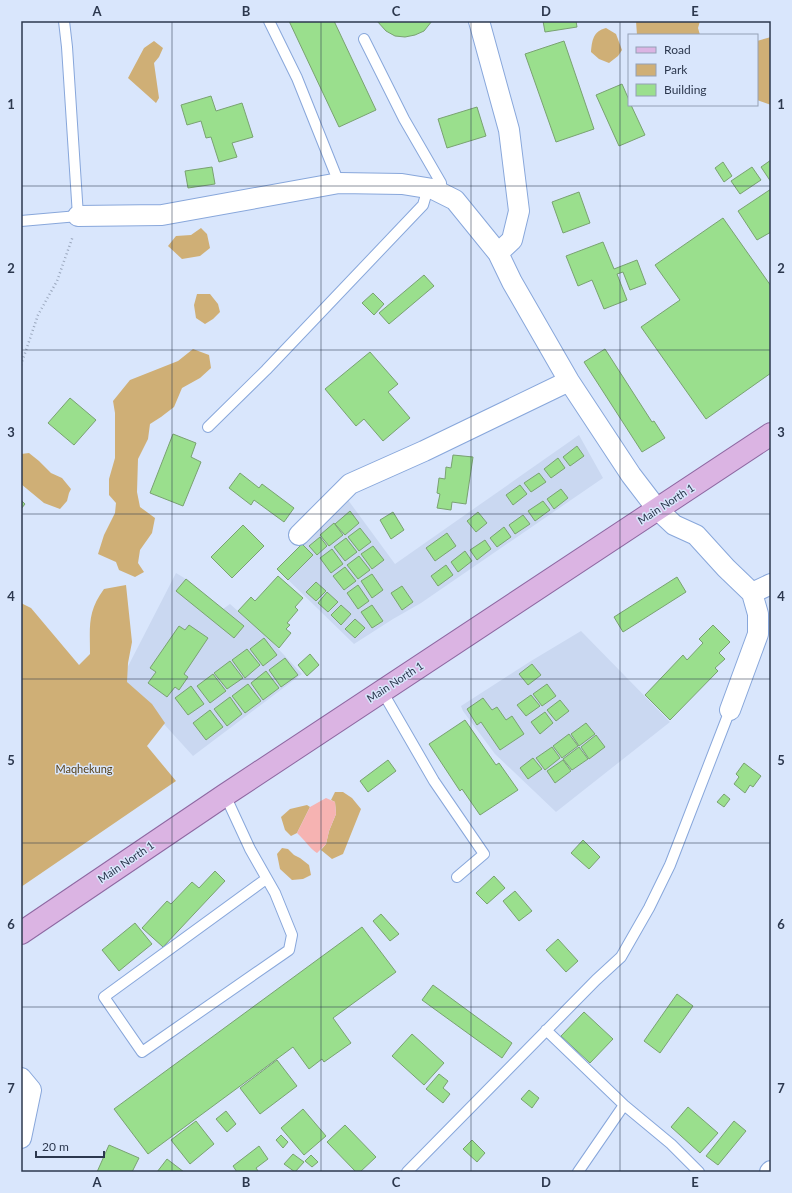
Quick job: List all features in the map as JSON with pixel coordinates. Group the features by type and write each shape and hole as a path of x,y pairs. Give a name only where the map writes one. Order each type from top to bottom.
{"main road":[{"name":"Main North 1","path":"21,933 225,795 771,434"}],"street":[{"path":"479,21 509,130 519,211 512,240 498,253"},
{"path":"78,216 162,215 339,183 402,184 433,190 455,200 498,253 512,282 568,381 631,475 657,509 674,525 696,535 726,568 752,592 758,614 758,634 730,710"},
{"path":"299,535 350,484 424,451 568,381"},
{"path":"752,592 771,584"},
{"path":"21,1078 31,1090 21,1138"}],"lane":[{"path":"21,221 78,216 67,46 64,21"},
{"path":"269,21 297,78 339,183"},
{"path":"208,427 266,370 423,205 433,190 441,183 404,119 364,40"},
{"path":"382,691 434,782 484,854 457,877"},
{"path":"406,1172 546,1030 621,957 670,865 730,710"},
{"path":"225,795 250,850 274,893 292,935 289,950 142,1052 104,997 266,879"},
{"path":"546,1030 624,1105 671,1144 699,1172"},
{"path":"578,1172 624,1105"}],"path":[{"path":"21,365 38,315 57,281 70,246 78,216"}],"shaded area":[{"path":"579,435 603,478 421,603 354,644 277,569 348,500 395,564"},
{"path":"176,573 186,579 223,609 230,604 267,637 302,674 193,756 122,678"},
{"path":"581,631 670,722 556,812 495,754 463,711 461,706"},
{"path":"326,798 335,802 336,814 329,831 326,844 317,853 297,833 310,807"}],"green space":[{"path":"636,21 700,21 698,28 700,34 637,34"},
{"path":"606,28 616,34 622,50 618,56 609,63 599,59 591,52 594,37 598,31"},
{"path":"771,37 771,105 758,100 758,41"},
{"path":"154,41 163,48 159,57 154,63 159,98 156,103 128,78 144,48"},
{"path":"201,228 207,234 210,248 200,256 182,259 168,246 176,236 191,235"},
{"path":"197,294 210,294 218,304 220,312 205,324 196,318 194,305"},
{"path":"193,349 209,355 211,368 200,378 182,388 174,407 150,424 148,439 138,459 137,492 140,507 155,518 152,533 140,550 138,563 144,572 135,577 119,570 116,562 98,554 104,535 115,513 116,503 109,495 109,479 115,458 115,413 113,401 130,380 178,361"},
{"path":"29,453 51,473 62,478 71,489 67,501 60,509 44,503 21,484 21,454"},
{"name":"Maqhekung","path":"126,585 132,642 128,663 127,682 152,704 165,723 147,746 176,781 21,887 21,603 31,608 79,665 90,654 92,613 99,597 104,589"},
{"path":"335,792 343,792 352,798 361,809 343,854 332,859 321,850 326,844 329,831 336,814 335,802 331,800"},
{"path":"307,805 310,807 297,833 291,836 285,830 281,817 290,809"},
{"path":"282,848 288,849 309,865 311,875 303,879 292,880 280,869 277,854"}],"building":[{"path":"289,21 334,21 376,110 339,127"},
{"path":"377,21 432,21 424,31 405,37 395,36 386,31"},
{"path":"543,21 576,21 577,27 545,32"},
{"path":"564,41 594,129 556,142 525,54"},
{"path":"622,84 628,98 628,106 631,106 645,135 619,146 596,95"},
{"path":"211,96 216,111 242,103 253,137 232,143 237,157 219,162 211,137 206,138 201,121 187,125 181,105"},
{"path":"477,107 486,136 447,148 438,119"},
{"path":"771,160 771,182 761,167"},
{"path":"723,162 732,176 724,182 715,168"},
{"path":"212,167 215,184 188,188 185,171"},
{"path":"752,167 761,180 740,194 731,181"},
{"path":"771,189 771,232 757,240 738,211"},
{"path":"579,192 590,223 563,233 552,202"},
{"path":"723,218 771,286 771,373 706,419 641,327 680,300 655,265"},
{"path":"603,242 614,269 637,260 646,284 630,290 623,272 617,274 627,300 604,309 592,280 578,286 566,256"},
{"path":"424,275 434,286 389,324 379,313"},
{"path":"373,293 384,304 374,315 362,303"},
{"path":"605,349 652,422 654,421 665,438 642,452 584,362"},
{"path":"370,352 398,384 388,392 410,418 383,441 364,419 356,426 325,389"},
{"path":"70,398 96,420 74,445 48,423"},
{"path":"173,434 196,443 191,457 201,462 183,506 150,493"},
{"path":"577,446 584,456 570,466 563,457"},
{"path":"453,455 473,457 466,504 452,502 451,510 437,508 440,494 437,493 439,478 445,479 446,467 451,468"},
{"path":"558,458 565,468 551,478 544,469"},
{"path":"240,473 259,488 262,484 294,508 284,522 254,500 251,505 229,488"},
{"path":"539,473 546,482 531,492 524,483"},
{"path":"520,485 527,494 513,505 506,495"},
{"path":"561,489 568,498 554,509 547,499"},
{"path":"21,500 25,504 21,509"},
{"path":"543,501 550,510 535,521 528,511"},
{"path":"350,511 359,523 345,535 335,524"},
{"path":"393,512 404,530 391,539 380,520"},
{"path":"478,512 487,523 476,532 467,521"},
{"path":"523,515 530,524 515,534 509,525"},
{"path":"334,523 343,535 329,546 320,535"},
{"path":"243,525 264,546 232,578 211,557"},
{"path":"504,527 511,537 497,547 490,538"},
{"path":"360,528 371,542 359,551 348,537"},
{"path":"447,533 456,546 435,561 426,548"},
{"path":"320,537 327,546 317,555 309,546"},
{"path":"346,538 357,552 345,561 334,547"},
{"path":"485,540 491,549 477,560 470,550"},
{"path":"302,544 313,555 288,580 277,569"},
{"path":"373,546 384,560 372,569 361,554"},
{"path":"332,549 343,564 331,573 320,558"},
{"path":"465,551 472,561 458,572 451,562"},
{"path":"359,556 370,570 358,579 347,565"},
{"path":"446,565 453,575 438,586 431,576"},
{"path":"345,567 356,581 344,590 333,576"},
{"path":"372,574 383,590 372,598 361,581"},
{"path":"278,576 303,598 295,607 298,610 287,623 290,625 286,629 291,633 279,648 238,611 251,597 255,601"},
{"path":"677,577 686,592 623,632 614,617"},
{"path":"186,579 244,626 234,638 176,591"},
{"path":"316,582 326,591 316,601 306,592"},
{"path":"358,585 369,601 358,609 347,593"},
{"path":"402,586 413,602 402,610 391,593"},
{"path":"327,592 338,602 328,612 318,603"},
{"path":"341,605 351,614 341,625 331,615"},
{"path":"372,605 383,621 372,628 361,612"},
{"path":"355,619 365,628 355,638 345,629"},
{"path":"189,625 208,638 184,674 188,677 179,690 175,687 167,697 148,683 156,672 150,668 179,626 185,630"},
{"path":"713,625 730,642 719,653 725,659 715,668 718,671 670,720 645,695 683,655 687,660 703,643 699,639"},
{"path":"264,638 277,655 263,666 250,649"},
{"path":"247,649 260,665 245,678 232,660"},
{"path":"310,654 319,665 307,676 298,665"},
{"path":"285,658 298,675 281,687 269,670"},
{"path":"230,661 243,678 227,689 214,673"},
{"path":"532,664 541,675 528,685 519,674"},
{"path":"266,671 279,688 263,700 251,683"},
{"path":"213,674 226,691 210,703 197,686"},
{"path":"248,684 261,701 245,713 232,696"},
{"path":"547,684 556,696 542,706 533,694"},
{"path":"191,686 204,704 188,715 175,698"},
{"path":"531,695 540,706 526,716 517,705"},
{"path":"230,697 242,714 227,726 214,709"},
{"path":"483,698 492,710 497,707 506,720 512,716 524,734 500,750 481,722 477,725 467,709"},
{"path":"560,700 569,711 556,721 547,710"},
{"path":"210,710 223,727 206,740 193,723"},
{"path":"545,712 553,723 540,734 531,722"},
{"path":"465,720 496,765 499,763 518,790 480,815 462,789 460,791 429,744"},
{"path":"586,723 595,734 579,746 571,734"},
{"path":"569,734 578,746 562,758 553,746"},
{"path":"596,735 605,747 589,759 581,747"},
{"path":"552,747 560,758 545,770 536,758"},
{"path":"579,747 588,759 572,770 563,759"},
{"path":"533,758 542,769 528,779 520,768"},
{"path":"388,760 396,771 368,792 360,781"},
{"path":"563,760 571,771 555,783 547,771"},
{"path":"744,763 761,776 753,787 750,785 745,793 734,784 739,777 736,774"},
{"path":"724,794 730,799 724,807 717,802"},
{"path":"583,840 600,857 589,869 571,853"},
{"path":"215,871 225,881 163,947 142,928 167,901 171,904 192,882 199,888"},
{"path":"494,876 505,888 487,904 476,893"},
{"path":"515,891 532,911 519,921 503,901"},
{"path":"381,914 399,934 390,941 373,921"},
{"path":"135,923 152,944 119,971 102,950"},
{"path":"362,927 396,972 333,1018 351,1043 324,1062 322,1059 309,1069 293,1047 148,1154 114,1109"},
{"path":"558,939 578,961 566,972 546,950"},
{"path":"433,985 512,1043 502,1058 422,1000"},
{"path":"677,994 693,1006 660,1053 644,1041"},
{"path":"584,1012 613,1039 590,1063 561,1036"},
{"path":"412,1034 444,1063 424,1085 392,1056"},
{"path":"277,1060 297,1086 260,1114 240,1088"},
{"path":"439,1074 448,1081 443,1088 450,1094 443,1103 426,1089"},
{"path":"529,1090 539,1098 532,1108 521,1099"},
{"path":"688,1107 718,1133 700,1153 671,1127"},
{"path":"303,1109 326,1136 304,1155 281,1128"},
{"path":"226,1111 236,1124 227,1132 216,1119"},
{"path":"196,1121 214,1144 190,1164 171,1140"},
{"path":"734,1121 746,1131 718,1165 706,1156"},
{"path":"345,1125 376,1157 360,1172 356,1172 327,1142"},
{"path":"281,1135 288,1142 283,1148 276,1140"},
{"path":"472,1140 485,1153 477,1162 463,1149"},
{"path":"109,1145 139,1158 132,1172 97,1172"},
{"path":"259,1146 268,1159 256,1168 258,1171 237,1172 233,1166"},
{"path":"293,1154 304,1162 295,1172 284,1164"},
{"path":"311,1155 318,1162 312,1167 305,1161"},
{"path":"167,1159 184,1172 157,1172"}]}
